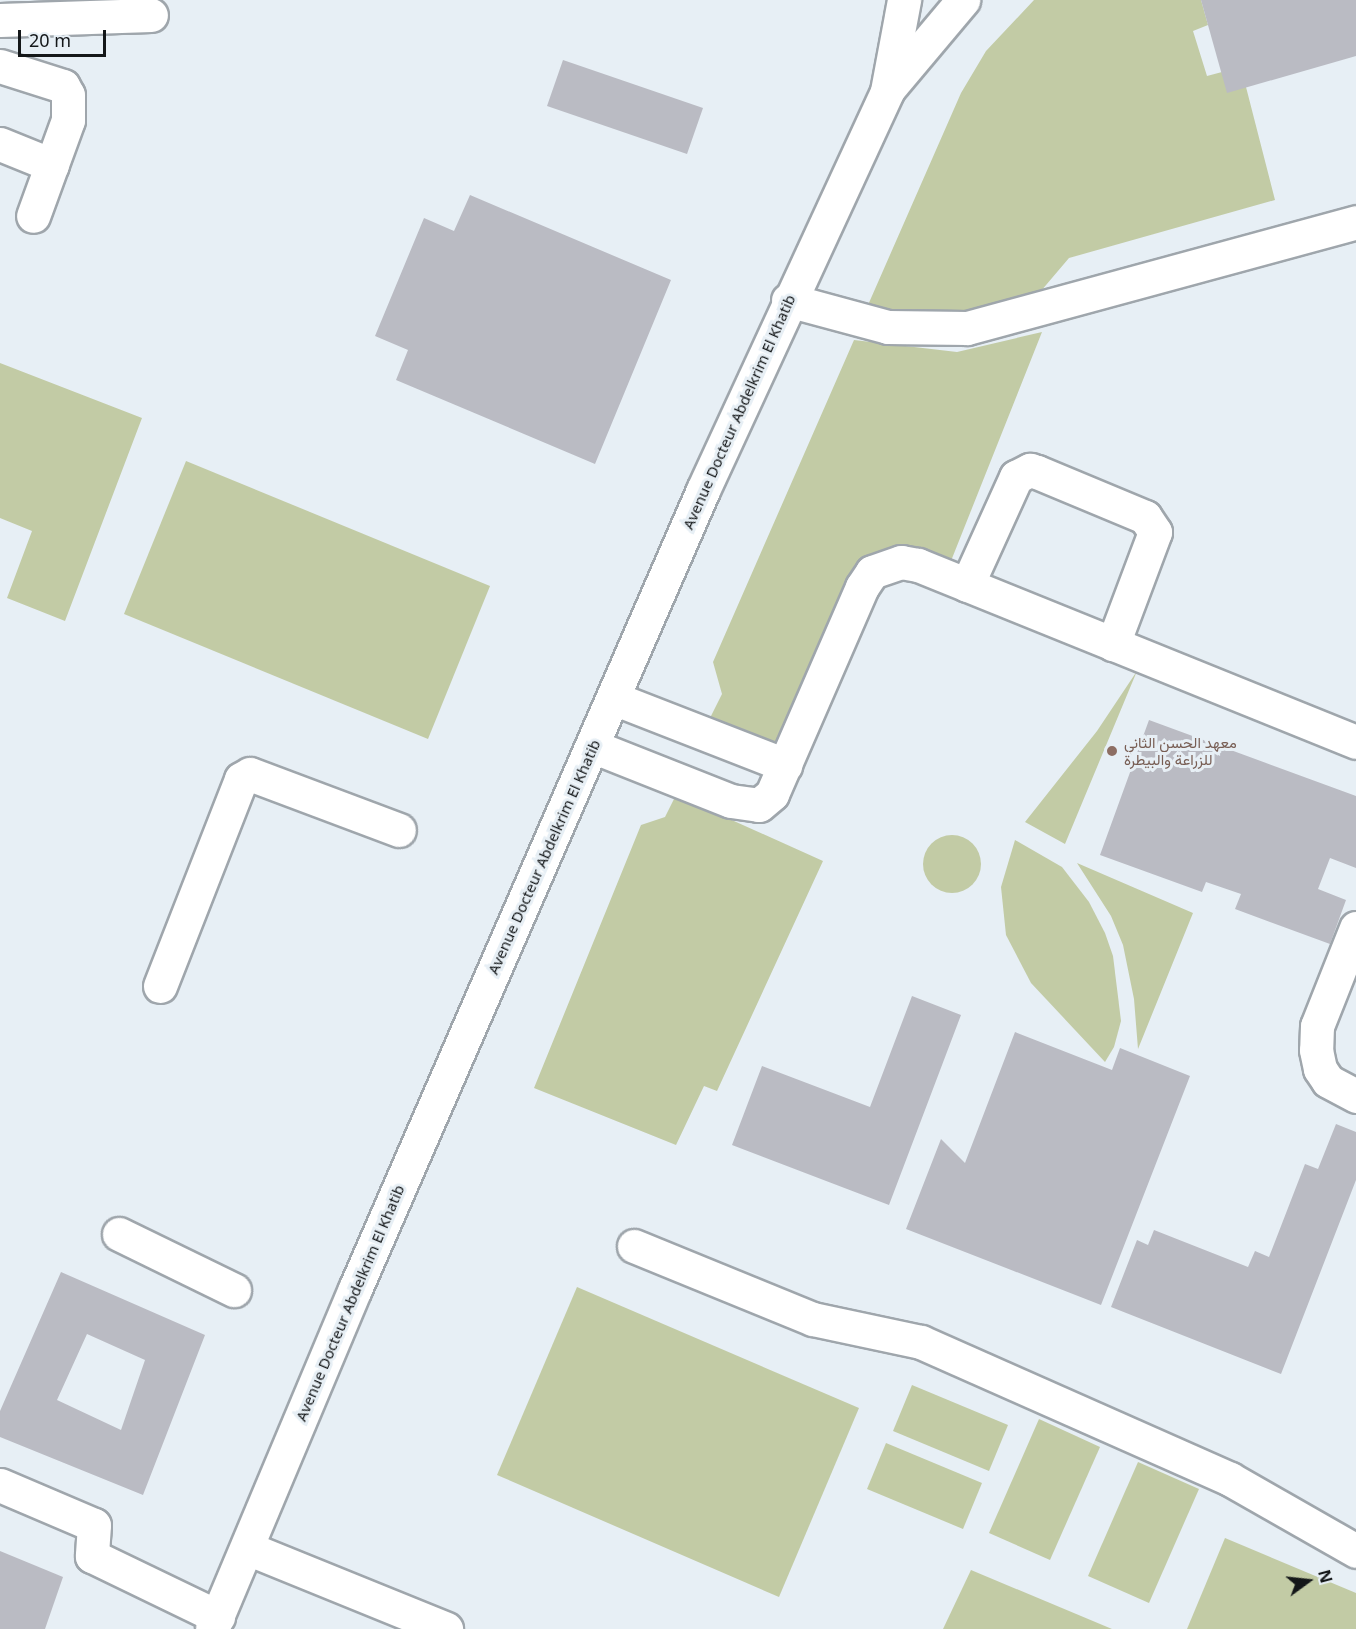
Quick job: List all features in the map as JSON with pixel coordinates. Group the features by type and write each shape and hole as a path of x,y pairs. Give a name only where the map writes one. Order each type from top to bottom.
{"street":[{"path":"887,90 904,0"},
{"path":"887,90 963,0"},
{"path":"0,20 151,15"},
{"path":"0,66 63,86 68,94 68,120 33,216"},
{"name":"Avenue Docteur Abdelkrim El Khatib","path":"215,1623 355,1289 592,746 788,300 887,90"},
{"path":"0,144 52,165"},
{"path":"788,300 888,327 967,328 1356,222"},
{"path":"967,585 1016,477 1030,470 1037,472 1145,517 1155,532 1113,644"},
{"path":"592,746 750,806 759,805 772,794 872,572 884,565 909,564 967,585 1356,742"},
{"path":"614,698 784,765"},
{"path":"160,986 241,779 250,774 399,830"},
{"path":"1356,928 1317,1026 1316,1050 1328,1081 1356,1096"},
{"path":"119,1234 234,1290"},
{"path":"634,1246 813,1319 921,1342 1230,1479 1356,1551"},
{"path":"0,1485 94,1525 92,1556 215,1623"},
{"path":"247,1548 447,1629"}],"green space":[{"path":"1034,0 1201,0 1208,25 1193,31 1207,76 1222,72 1246,87 1275,200 1069,258 1035,298 932,322 868,305 961,93 986,51"},
{"path":"1042,332 949,566 903,548 892,547 879,554 781,742 770,743 710,718 722,694 713,662 854,340 957,352"},
{"path":"0,363 142,418 65,621 7,598 32,531 0,518"},
{"path":"186,461 490,586 428,739 124,614"},
{"path":"1137,671 1065,844 1025,822 1097,731"},
{"path":"676,795 823,861 717,1091 704,1086 676,1145 534,1088 641,825 665,817"},
{"path":"952,835 963,837 976,848 981,864 979,875 968,888 952,893 941,891 928,880 923,864 925,853 936,840"},
{"path":"1015,840 1062,867 1089,902 1105,933 1113,956 1121,1021 1114,1047 1105,1062 1031,983 1006,935 1001,887"},
{"path":"1077,863 1193,913 1138,1049 1134,999 1123,945 1111,916"},
{"path":"577,1287 859,1408 779,1597 497,1475"},
{"path":"912,1385 1008,1425 989,1471 893,1431"},
{"path":"1039,1419 1100,1447 1050,1560 989,1533"},
{"path":"886,1443 982,1483 963,1529 867,1489"},
{"path":"1138,1462 1199,1489 1149,1603 1088,1576"},
{"path":"1225,1538 1356,1593 1356,1629 1187,1629"},
{"path":"971,1570 1112,1629 943,1629"}],"building":[{"path":"1201,0 1356,0 1356,56 1227,93"},
{"path":"563,60 703,108 687,154 547,106"},
{"path":"470,195 671,280 595,464 396,380 408,350 375,336 424,218 454,231"},
{"path":"1149,720 1356,796 1356,868 1330,858 1318,889 1346,900 1330,944 1235,909 1241,894 1206,882 1202,892 1100,855"},
{"path":"912,996 961,1015 889,1205 732,1145 762,1066 870,1107"},
{"path":"1015,1032 1112,1070 1120,1048 1190,1076 1101,1305 906,1229 941,1139 965,1163"},
{"path":"1336,1124 1356,1132 1356,1180 1281,1374 1111,1307 1137,1240 1148,1245 1154,1230 1248,1267 1255,1251 1269,1257 1305,1164 1318,1169"},
{"path":"61,1272 205,1335 143,1495 0,1437 0,1411","holes":["87,1334 145,1360 121,1430 57,1400"]},
{"path":"0,1551 63,1577 45,1629 0,1629"}],"place":[{"name":"معهد الحسن الثاني للزراعة والبيطرة","path":"1112,751"}]}
